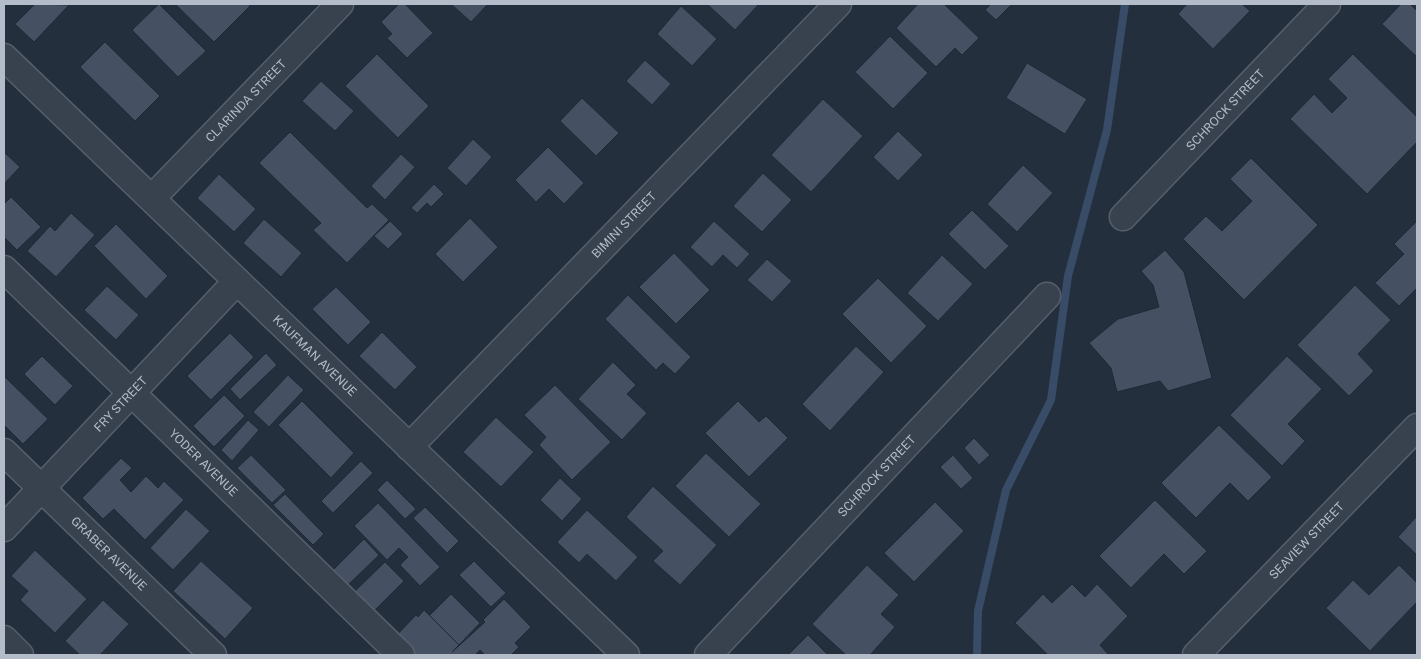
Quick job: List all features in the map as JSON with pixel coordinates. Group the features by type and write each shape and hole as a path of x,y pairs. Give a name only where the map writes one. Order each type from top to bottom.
{"street":[{"name":"CLARINDA STREET","path":"152,198 340,4"},
{"name":"BIMINI STREET","path":"409,447 838,4"},
{"name":"SCHROCK STREET","path":"1123,217 1327,4"},
{"name":"KAUFMAN AVENUE","path":"4,57 626,655"},
{"name":"YODER AVENUE","path":"4,269 401,655"},
{"name":"FRY STREET","path":"4,528 238,281"},
{"name":"SCHROCK STREET","path":"708,655 1047,296"},
{"name":"SEAVIEW STREET","path":"1196,655 1417,427"},
{"name":"GRABER AVENUE","path":"4,452 213,655"},
{"path":"4,639 20,655"}],"building":[{"path":"35,4 69,5 34,42 15,24"},
{"path":"159,4 206,51 178,77 132,30"},
{"path":"175,4 248,4 250,6 214,42"},
{"path":"399,4 405,4 433,33 407,58 387,38 392,34 381,22"},
{"path":"451,4 488,4 471,22"},
{"path":"707,4 759,4 735,30"},
{"path":"918,4 944,4 979,38 962,55 955,48 936,67 896,28"},
{"path":"991,4 1012,4 996,20 985,10"},
{"path":"1187,4 1242,4 1250,11 1213,49 1178,14"},
{"path":"1401,4 1410,4 1417,11 1417,57 1382,24"},
{"path":"681,6 717,39 692,66 657,34"},
{"path":"890,36 928,73 893,109 855,72"},
{"path":"105,42 160,96 135,121 80,67"},
{"path":"377,54 429,106 398,138 345,86"},
{"path":"1353,54 1417,117 1417,142 1367,194 1290,119 1314,94 1332,113 1347,98 1328,79"},
{"path":"645,60 671,84 652,105 626,81"},
{"path":"1027,63 1087,99 1065,134 1006,98"},
{"path":"321,81 354,111 335,131 302,101"},
{"path":"582,98 619,133 596,156 560,121"},
{"path":"823,99 863,136 811,192 771,155"},
{"path":"898,131 923,155 898,181 873,157"},
{"path":"290,132 367,208 372,204 389,220 347,263 313,230 321,223 259,163"},
{"path":"473,139 492,157 466,186 447,168"},
{"path":"548,147 584,183 564,204 549,189 536,202 515,180"},
{"path":"4,152 20,167 4,184"},
{"path":"401,154 415,167 385,200 371,186"},
{"path":"1251,158 1318,225 1244,300 1183,239 1206,216 1222,231 1252,201 1230,179"},
{"path":"1023,165 1053,193 1017,232 987,204"},
{"path":"763,173 792,200 762,232 733,206"},
{"path":"219,174 256,209 234,232 197,198"},
{"path":"434,184 444,194 431,207 427,203 417,213 411,208"},
{"path":"11,197 41,227 17,250 4,237 4,204"},
{"path":"972,210 1009,246 985,270 948,234"},
{"path":"71,213 95,235 56,277 27,251 50,226 55,231"},
{"path":"470,218 498,247 463,282 435,254"},
{"path":"264,219 302,253 281,277 243,243"},
{"path":"390,221 403,234 388,249 374,236"},
{"path":"714,221 750,254 737,268 723,255 712,267 690,247"},
{"path":"1417,221 1417,288 1399,306 1375,283 1404,254 1394,244"},
{"path":"116,224 168,276 146,299 94,246"},
{"path":"1165,250 1184,272 1212,378 1168,391 1160,381 1117,392 1111,368 1089,343 1118,319 1159,307 1153,285 1141,271"},
{"path":"674,253 710,290 676,324 639,287"},
{"path":"942,255 973,284 938,321 907,293"},
{"path":"767,259 792,281 772,302 747,280"},
{"path":"878,278 927,326 891,363 842,314"},
{"path":"1355,285 1391,320 1358,354 1374,371 1349,396 1297,345"},
{"path":"107,286 139,315 116,340 84,310"},
{"path":"336,287 371,322 348,345 312,309"},
{"path":"628,295 691,357 675,374 663,363 656,370 605,319"},
{"path":"382,332 417,367 395,390 359,356"},
{"path":"230,333 254,357 211,400 187,376"},
{"path":"856,346 884,372 830,431 802,404"},
{"path":"266,353 277,365 240,400 230,389"},
{"path":"42,356 73,386 55,405 24,374"},
{"path":"1287,356 1322,389 1288,424 1305,441 1282,466 1230,415"},
{"path":"613,362 636,385 627,394 647,413 622,440 578,399"},
{"path":"288,375 304,390 269,427 253,412"},
{"path":"4,376 48,419 23,444 4,425"},
{"path":"555,385 611,442 572,480 539,445 546,437 524,415"},
{"path":"224,395 245,416 214,447 193,426"},
{"path":"302,401 354,453 331,478 278,425"},
{"path":"738,401 759,422 766,416 788,438 749,477 705,433"},
{"path":"496,417 534,452 501,487 463,452"},
{"path":"248,420 259,430 232,461 221,450"},
{"path":"1219,425 1272,477 1248,501 1230,483 1196,518 1161,483"},
{"path":"974,438 990,455 979,465 964,448"},
{"path":"706,453 761,504 729,537 675,486"},
{"path":"251,455 286,490 272,503 237,468"},
{"path":"953,455 973,478 961,489 940,467"},
{"path":"121,458 132,468 120,480 131,492 146,476 158,488 164,481 184,500 145,540 114,509 103,519 82,498"},
{"path":"361,461 373,473 333,513 321,501"},
{"path":"560,478 582,499 562,521 540,500"},
{"path":"387,480 416,509 405,519 377,490"},
{"path":"653,486 717,545 680,585 653,561 663,551 626,517"},
{"path":"285,494 324,534 313,545 273,505"},
{"path":"1155,500 1207,551 1184,574 1164,554 1131,588 1099,556"},
{"path":"935,502 964,531 914,582 884,553"},
{"path":"378,503 440,567 420,586 400,565 408,557 399,548 387,560 354,526"},
{"path":"425,507 459,541 447,553 413,518"},
{"path":"186,509 210,531 173,570 150,548"},
{"path":"587,510 638,557 616,581 587,554 579,563 557,542"},
{"path":"1417,516 1417,555 1398,537"},
{"path":"364,539 379,555 347,586 332,571"},
{"path":"35,550 87,599 55,633 20,600 28,591 11,576"},
{"path":"201,561 253,608 225,639 173,591"},
{"path":"474,561 506,593 491,607 459,575"},
{"path":"385,562 404,581 372,613 353,593"},
{"path":"867,565 899,595 881,614 895,627 870,655 846,655 812,624"},
{"path":"1399,565 1417,583 1417,602 1370,651 1326,608 1353,580 1369,595"},
{"path":"1072,584 1085,597 1097,584 1128,616 1100,645 1107,655 1048,655 1015,623 1043,594 1052,603"},
{"path":"451,594 480,623 459,645 429,616"},
{"path":"504,599 531,627 515,643 519,647 511,655 485,655 480,650 475,655 410,655 393,639 416,615 418,617 424,610 459,645 452,652 485,622 483,620"},
{"path":"103,600 129,624 100,655 80,655 65,641"},
{"path":"808,635 828,655 788,655"}],"waterway":[{"path":"977,655 978,611 1006,490 1051,400 1068,276 1107,130 1125,4"}]}
